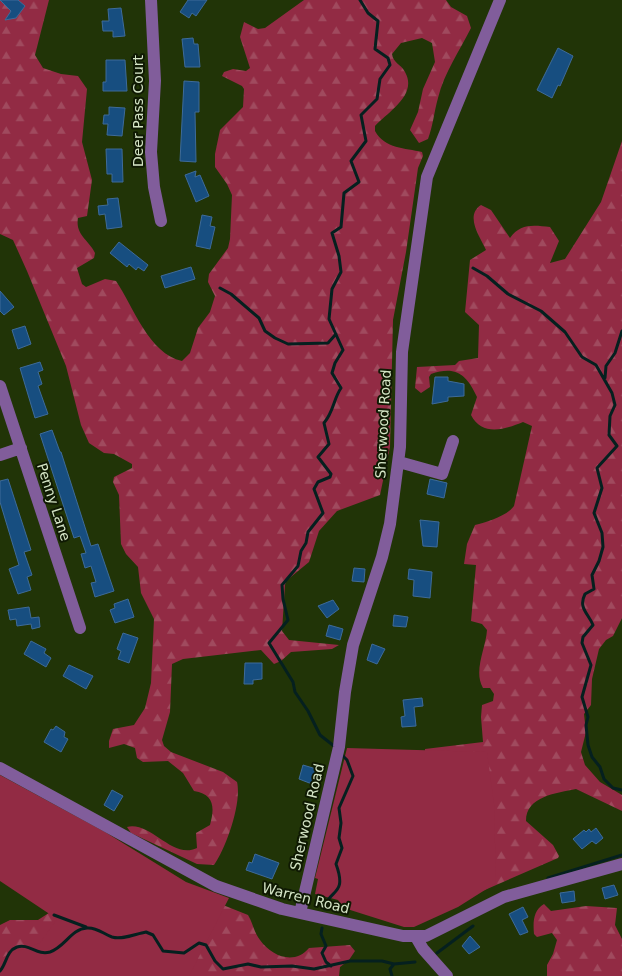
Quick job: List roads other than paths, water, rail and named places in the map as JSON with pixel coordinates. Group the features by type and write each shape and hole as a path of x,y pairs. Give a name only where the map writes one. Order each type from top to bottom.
{"street":[{"name":"Deer Pass Court","path":"150,0 155,81 151,152 154,187 161,221"},
{"name":"Sherwood Road","path":"300,913 338,752 350,659 357,630 386,542 399,462 402,352 427,177 500,0"},
{"name":"Penny Lane","path":"0,386 80,628"},
{"path":"399,462 442,474 453,441"},
{"path":"0,455 20,448"},
{"name":"Warren Road","path":"0,768 200,878 250,899 324,919 398,935 416,937 442,929 504,897 622,864"},
{"path":"416,937 423,949 447,976"}],"waterway":[{"path":"334,746 320,735 308,711 295,692 293,682 269,643 288,620 282,585 298,566 308,532 323,513 314,489 318,482 330,477 331,474 318,457 329,444 324,423 341,388 332,373 335,363 343,350 329,319 332,289 341,272 339,256 332,233 341,227 344,193 359,182 351,161 366,141 361,115 377,99 380,79 390,65 388,58 375,49 378,21 368,13 360,0"},
{"path":"473,268 487,276 508,294 541,311 565,332 582,357 596,365 612,393 615,405 610,416 609,435 617,446 597,468 602,488 594,513 602,533 603,547 592,575 594,589 585,594 583,599 584,610 593,625 583,637 582,643 591,665 582,697 588,717 586,725 588,745 592,757 600,767 604,779 613,788 622,790"},
{"path":"220,288 231,294 259,318 265,331 288,344 328,343 336,334"},
{"path":"605,378 606,366 615,353 622,331"},
{"path":"325,909 327,902 339,887 340,882 336,864 342,848 339,838 341,823 339,808 353,776 347,760 342,755"},
{"path":"548,878 622,855"},
{"path":"54,915 86,927"},
{"path":"437,953 473,926"},
{"path":"0,971 11,951 17,947 21,946 45,953 50,952 77,931 87,928 116,938 146,932 153,935 163,951 184,953 199,943 206,945 215,961 223,969 248,964 261,967 292,966 314,969 350,961 382,961 394,964 415,962"},
{"path":"322,928 321,934 326,946 322,953 326,962 331,966"},
{"path":"392,976 390,969 394,964"}]}
